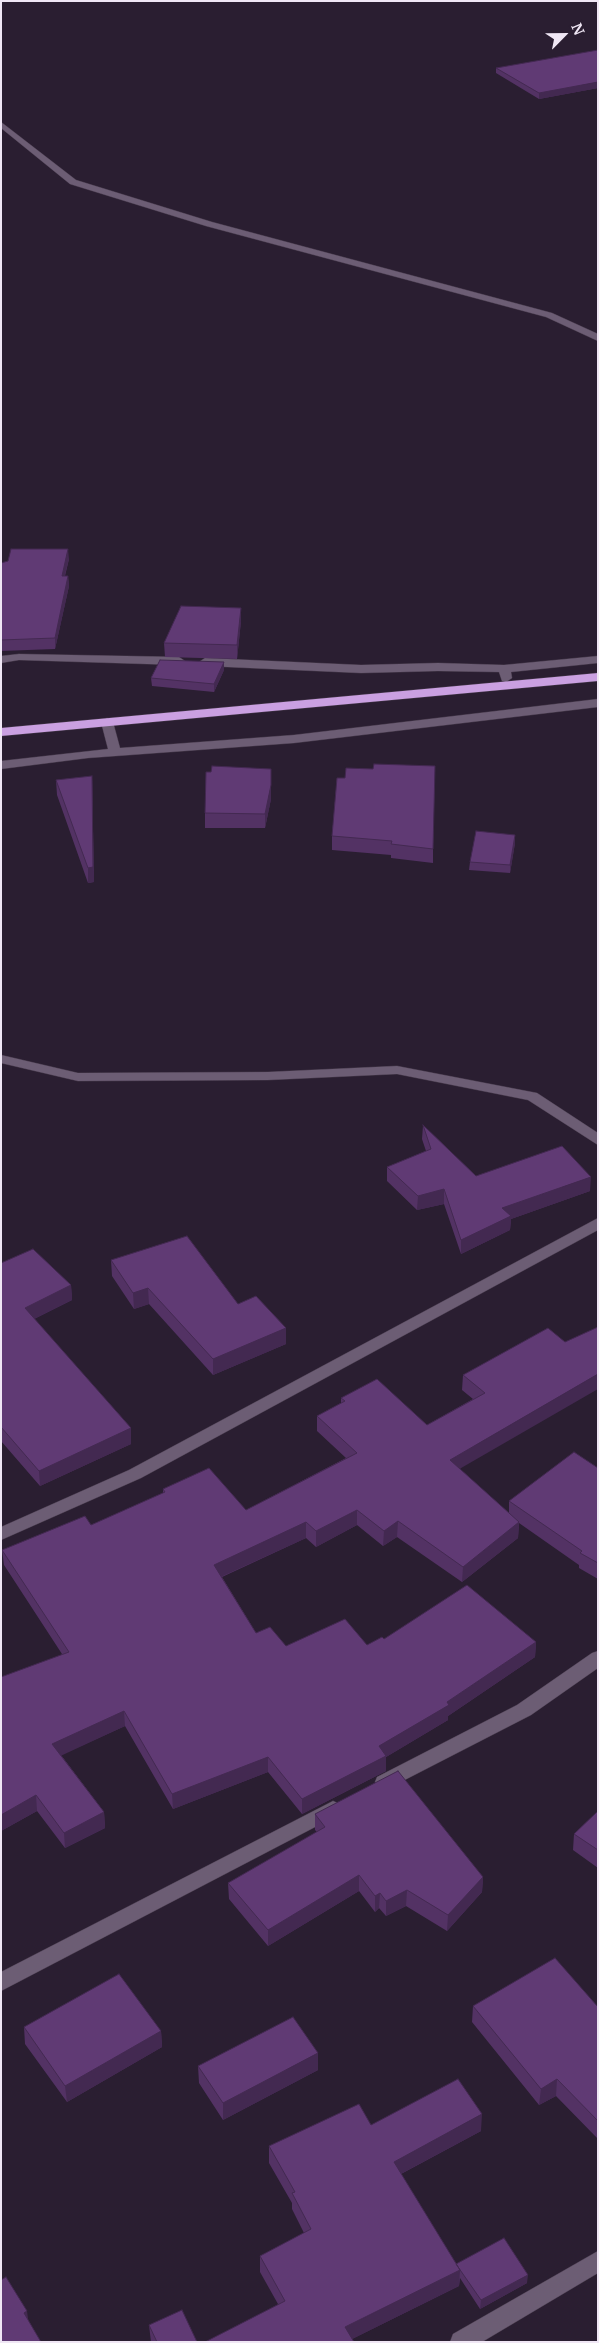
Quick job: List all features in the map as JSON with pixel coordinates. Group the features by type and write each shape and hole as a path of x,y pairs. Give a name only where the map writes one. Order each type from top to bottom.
{"highway":[{"path":"1,732 598,677"}],"street":[{"path":"1,124 73,182 209,224 549,315 598,338"},
{"path":"1,660 19,657 121,659 361,669 438,667 504,669 598,659"},
{"path":"504,669 508,686"},
{"path":"1,765 115,752 294,739 598,703"},
{"path":"107,722 115,752"},
{"path":"1,1059 78,1077 268,1076 397,1070 532,1096 598,1140"},
{"path":"1,1534 135,1474 598,1223"},
{"path":"364,1793 524,1710 598,1658"},
{"path":"1,1982 347,1802"},
{"path":"461,2342 598,2261"}],"building":[{"path":"598,50 598,82 539,93 496,68"},
{"path":"11,549 68,549 62,576 68,576 55,638 1,640 1,563 8,561"},
{"path":"181,606 241,608 237,645 164,643"},
{"path":"160,660 224,662 214,684 151,678"},
{"path":"374,764 435,766 433,849 391,844 392,841 332,836 337,778 345,778 346,768 373,769"},
{"path":"212,766 271,769 271,785 265,814 205,813 206,772 211,772"},
{"path":"92,776 93,867 88,868 56,780"},
{"path":"476,831 515,835 510,865 470,862"},
{"path":"423,1125 476,1176 562,1146 591,1177 502,1208 511,1216 461,1240 444,1189 418,1196 387,1167 431,1149"},
{"path":"187,1236 238,1304 256,1296 286,1328 213,1359 148,1288 133,1293 111,1260"},
{"path":"33,1249 71,1285 25,1308 131,1428 39,1471 1,1427 1,1263"},
{"path":"598,1327 598,1374 450,1460 519,1522 463,1567 398,1521 384,1531 357,1510 316,1531 306,1522 214,1565 256,1633 270,1627 286,1646 345,1619 367,1645 382,1637 384,1639 467,1585 536,1642 447,1702 449,1705 379,1746 386,1756 302,1799 268,1757 172,1794 124,1711 52,1744 104,1812 64,1833 36,1795 1,1815 1,1677 69,1652 2,1550 85,1516 91,1525 165,1492 163,1489 209,1468 246,1510 357,1453 317,1416 345,1401 341,1398 377,1379 427,1425 485,1393 463,1375 548,1328 565,1342"},
{"path":"574,1452 598,1468 598,1563 580,1553 582,1551 509,1501"},
{"path":"398,1771 483,1877 448,1915 407,1890 386,1901 380,1893 375,1896 359,1875 268,1930 228,1883 325,1827 315,1814"},
{"path":"598,1811 598,1850 574,1834"},
{"path":"555,1958 598,2007 598,2121 557,2079 541,2089 473,2006"},
{"path":"119,1974 161,2031 65,2086 24,2027"},
{"path":"293,2017 318,2053 223,2103 198,2066"},
{"path":"458,2079 482,2114 394,2162 460,2270 345,2327 354,2342 205,2342 285,2301 260,2256 311,2229 292,2193 295,2192 269,2146 359,2104 371,2125"},
{"path":"504,2238 528,2275 481,2300 456,2264"},
{"path":"6,2277 27,2311 24,2313 41,2342 1,2342 1,2280"},
{"path":"182,2310 197,2342 157,2342 149,2325"}]}
